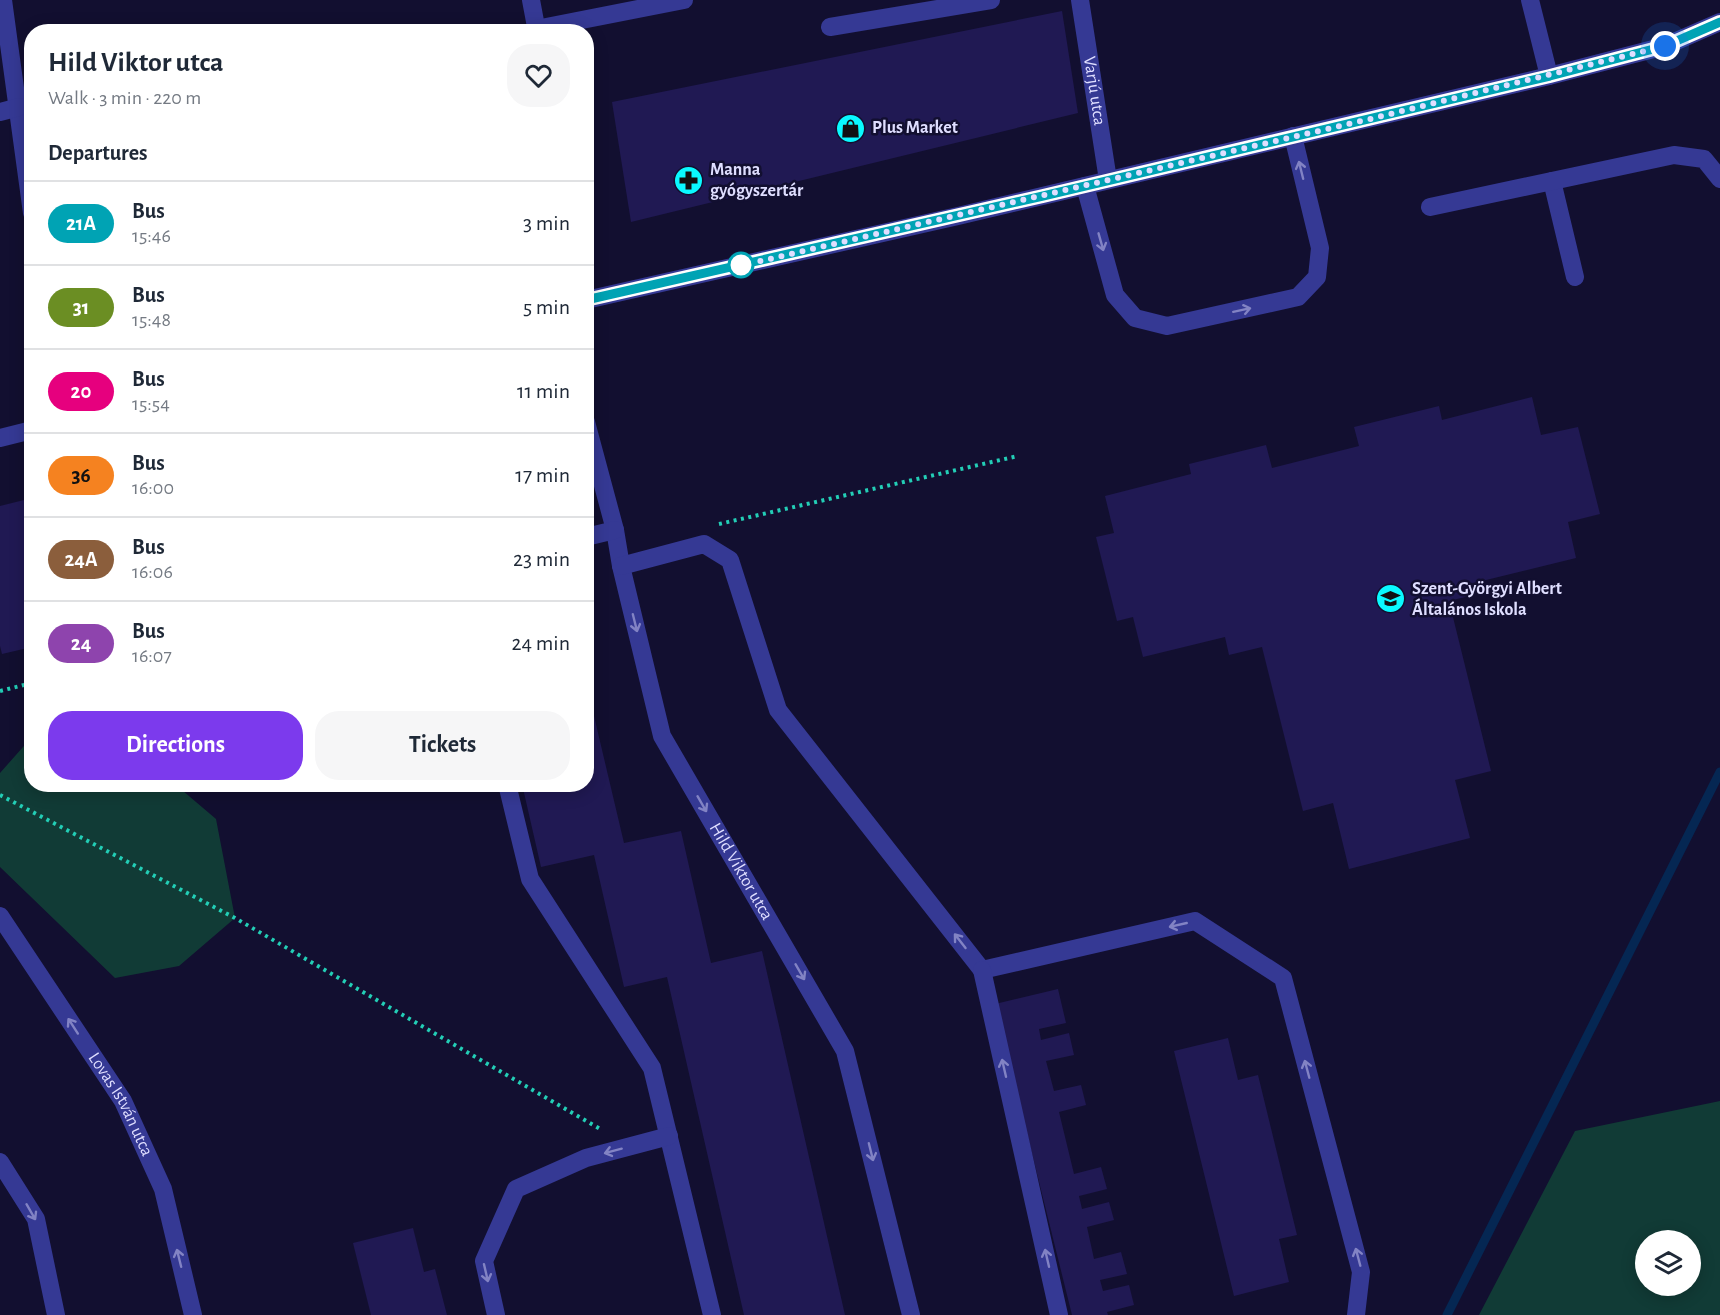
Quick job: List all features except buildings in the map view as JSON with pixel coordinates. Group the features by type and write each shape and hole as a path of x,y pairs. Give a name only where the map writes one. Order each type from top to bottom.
{"street":[{"path":"3,0 24,148"},
{"path":"531,0 536,24"},
{"path":"566,24 684,0"},
{"path":"830,27 992,0"},
{"name":"Varjú utca","path":"1080,0 1108,180"},
{"path":"1530,0 1550,76"},
{"path":"594,298 1085,186 1550,76 1665,46 1720,22"},
{"path":"0,112 19,107"},
{"path":"1085,186 1115,295 1136,318 1167,326 1298,297 1317,277 1320,248 1293,136"},
{"path":"1430,207 1674,155 1704,159 1720,178"},
{"path":"1552,182 1575,277"},
{"path":"0,438 24,432"},
{"name":"Hild Viktor utca","path":"594,452 615,530 621,566 662,736 845,1051 911,1315"},
{"path":"594,535 615,530"},
{"path":"621,566 704,544 730,560 778,710 982,970 1059,1315"},
{"path":"509,792 530,879 652,1068 712,1315"},
{"name":"Lovas István utca","path":"0,916 123,1101 163,1189 193,1315"},
{"path":"982,970 1195,921 1283,978 1362,1272 1356,1315"},
{"path":"496,1315 484,1261 516,1189 586,1158 669,1136"},
{"path":"0,1162 36,1219 56,1315"}],"path":[{"path":"710,526 1018,456"},
{"path":"0,691 24,686"},
{"path":"0,795 235,918 631,1146"}],"green space":[{"path":"24,746 24,792 184,792 216,819 235,918 179,966 115,978 0,867 0,773"},
{"path":"1720,1101 1720,1315 1479,1315 1575,1131"}],"waterway":[{"path":"1447,1315 1720,772"}],"bus line":[{"name":"21A","path":"594,298 1043,196 1550,76 1665,46 1720,22"}],"place":[{"name":"Plus Market","path":"851,128"},
{"name":"Manna gyógyszertár","path":"689,180"},
{"name":"Szent-Györgyi Albert Általános Iskola","path":"1391,599"}],"route":[{"path":"741,265 735,267 1370,119 1665,46"}]}
